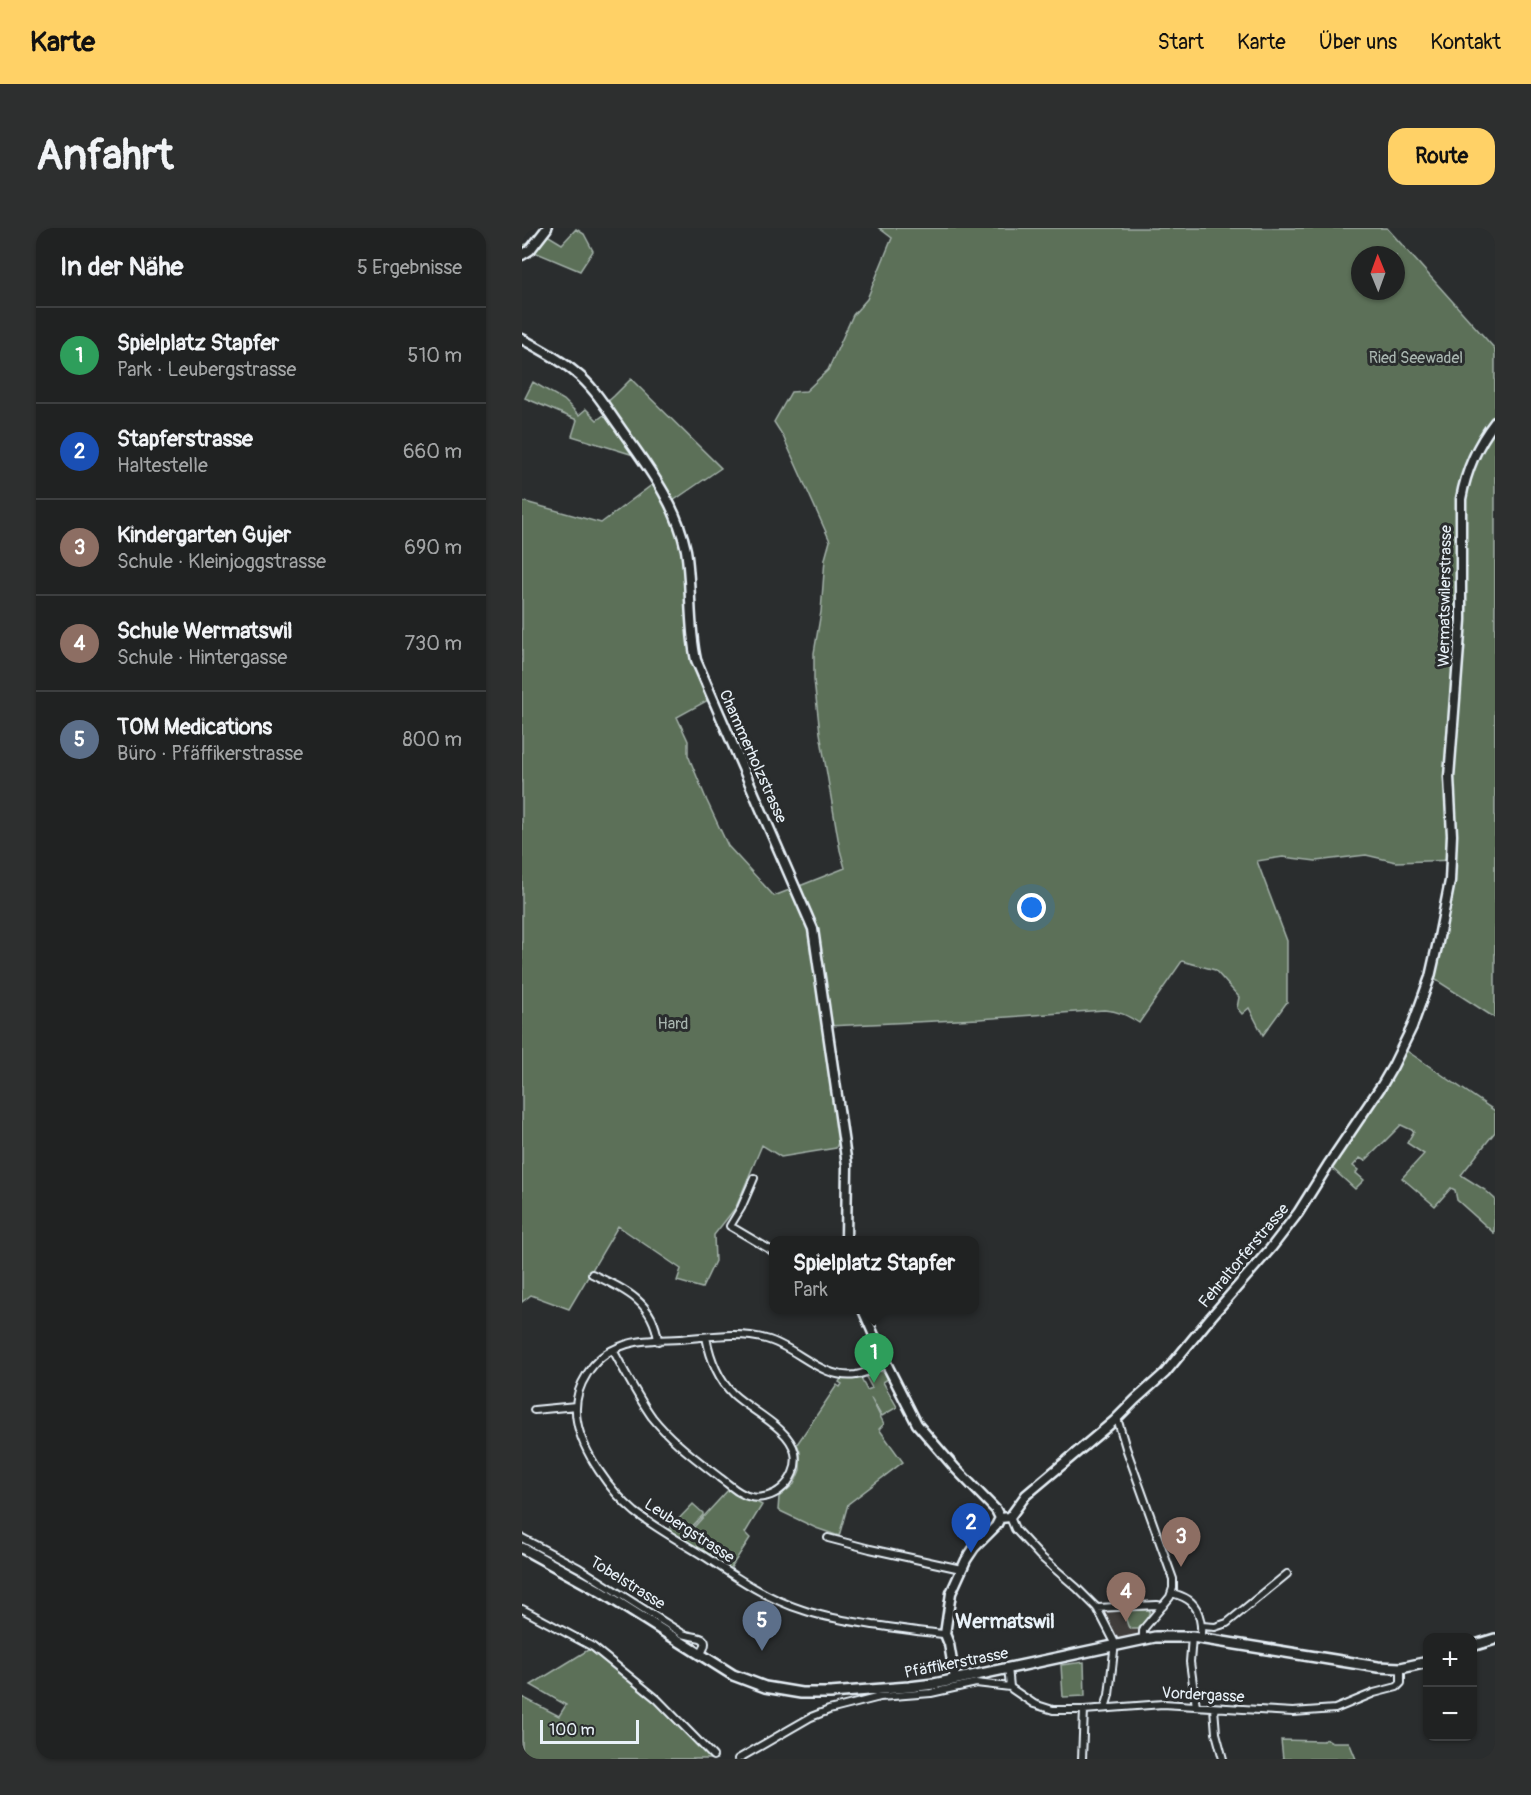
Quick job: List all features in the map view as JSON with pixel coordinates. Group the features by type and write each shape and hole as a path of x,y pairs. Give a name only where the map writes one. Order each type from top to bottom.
{"main road":[{"name":"Pfäffikerstrasse","path":"522,1548 600,1591 732,1675 748,1682 801,1694 934,1684 1143,1638 1169,1636 1196,1638 1378,1667 1401,1668 1423,1663"},
{"path":"1477,1645 1495,1639"}],"street":[{"path":"522,255 530,250 547,228"},
{"name":"Chammerholzstrasse","path":"522,339 566,365 588,384 657,481 677,520 687,558 692,636 696,660 813,929 847,1165 846,1236"},
{"name":"Wermatswilerstrasse","path":"1449,777 1461,620 1461,499 1473,456 1495,422"},
{"name":"Fehraltorferstrasse","path":"955,1679 945,1634 951,1593 961,1569 974,1548 1026,1495 1118,1418 1174,1364 1289,1225 1393,1066 1412,1027 1430,977 1446,904 1452,842 1449,777"},
{"path":"754,1178 730,1226 769,1249"},
{"path":"592,1274 622,1288 639,1301 650,1317 658,1341"},
{"path":"865,1314 886,1363 917,1424 955,1468 1040,1556 1097,1608 1114,1641 1109,1695 1105,1708"},
{"path":"534,1410 576,1406 582,1384 598,1360 630,1343 744,1336 767,1339 788,1347 829,1372 842,1375 861,1374 886,1363"},
{"path":"613,1350 642,1402 672,1439 740,1492 750,1497 771,1495 784,1487 792,1476 796,1462 794,1447 783,1432 728,1388 712,1362 706,1337"},
{"name":"Leubergstrasse","path":"576,1406 580,1430 591,1455 605,1478 628,1505 649,1522 734,1575 778,1600 819,1615 945,1634"},
{"path":"1118,1418 1126,1448 1173,1580 1172,1593 1144,1627 1143,1638"},
{"path":"828,1538 961,1569"},
{"name":"Tobelstrasse","path":"522,1539 579,1568 683,1634 704,1639 705,1646 700,1655"},
{"path":"1202,1626 1215,1627 1227,1623 1287,1574"},
{"path":"1172,1593 1192,1603 1202,1626 1196,1638 1190,1662 1196,1706"},
{"path":"1152,1605 1153,1617"},
{"path":"1097,1608 1162,1606"},
{"path":"522,1609 593,1647 657,1699 713,1756"},
{"path":"738,1759 810,1717 829,1710 880,1697 931,1694 976,1683 1010,1687 1008,1667"},
{"name":"Vordergasse","path":"1010,1687 1030,1702 1043,1708 1084,1710 1145,1704 1293,1712 1335,1709 1374,1693 1397,1687 1401,1683 1401,1668"},
{"path":"1109,1695 1120,1707"},
{"path":"1214,1708 1222,1759"},
{"path":"1082,1759 1084,1710"}],"shaded area":[{"path":"1151,1607 1149,1619 1136,1635 1117,1639 1103,1612 1104,1610"}],"green space":[{"path":"879,228 1387,228 1403,246 1351,246 1351,300 1405,300 1405,248 1495,349 1495,1018 1436,980 1433,975 1455,860 1396,862 1366,855 1316,861 1283,857 1257,861 1287,941 1287,1002 1263,1035 1249,1008 1242,1014 1237,1008 1239,997 1215,970 1182,961 1139,1023 1114,1011 1104,1010 828,1026 842,1132 836,1148 781,1157 762,1145 736,1207 714,1235 715,1261 702,1288 677,1281 681,1269 618,1226 569,1309 531,1295 522,1302 522,501 601,523 657,481 640,457 572,436 577,420 525,398 533,382 564,400 579,415 586,409 597,420 608,412 604,405 631,379 721,468 670,503 682,534 692,636 712,698 677,717 688,741 688,755 728,846 774,896 845,868 820,733 814,680 814,653 821,612 825,559 830,541 783,436 774,422 791,392 806,391 828,370 853,315 867,299 892,238"},
{"path":"576,229 584,234 593,251 580,271 530,250 522,255 522,245 536,242 544,233 562,244"},
{"path":"1404,1049 1495,1111 1495,1132 1461,1175 1495,1199 1494,1233 1457,1200 1455,1190 1451,1188 1435,1206 1402,1178 1424,1154 1407,1143 1414,1131 1401,1125 1365,1161 1360,1158 1353,1166 1358,1170 1356,1173 1364,1180 1355,1189 1332,1168 1331,1165"},
{"path":"879,1371 884,1372 888,1379 883,1382 897,1407 882,1416 871,1398 884,1424 879,1429 903,1462 848,1504 839,1536 778,1510 779,1497 794,1484 800,1470 800,1452 797,1444 837,1385 840,1387 841,1379 860,1377 867,1390 872,1388 866,1377"},
{"path":"730,1488 762,1505 745,1533 750,1538 730,1569 683,1539"},
{"path":"693,1504 703,1515 681,1538 668,1530"},
{"path":"1149,1607 1147,1619 1138,1629 1128,1626 1123,1610"},
{"path":"593,1647 657,1699 716,1759 522,1759 522,1697 559,1716 566,1705 531,1685"},
{"path":"1084,1662 1085,1696 1063,1697 1061,1665"},
{"path":"1327,1739 1332,1742 1349,1742 1356,1759 1283,1759 1281,1740 1323,1741"}],"place":[{"name":"Spielplatz Stapfer","path":"874,1383"},
{"name":"Stapferstrasse","path":"971,1553"},
{"name":"Kindergarten Gujer","path":"1181,1567"},
{"name":"Schule Wermatswil","path":"1126,1622"},
{"name":"TOM Medications","path":"762,1651"}],"district":[{"name":"Wermatswil","path":"1005,1621"}],"park label":[{"name":"Ried Seewadel","path":"1416,357"},
{"name":"Hard","path":"673,1023"}]}
